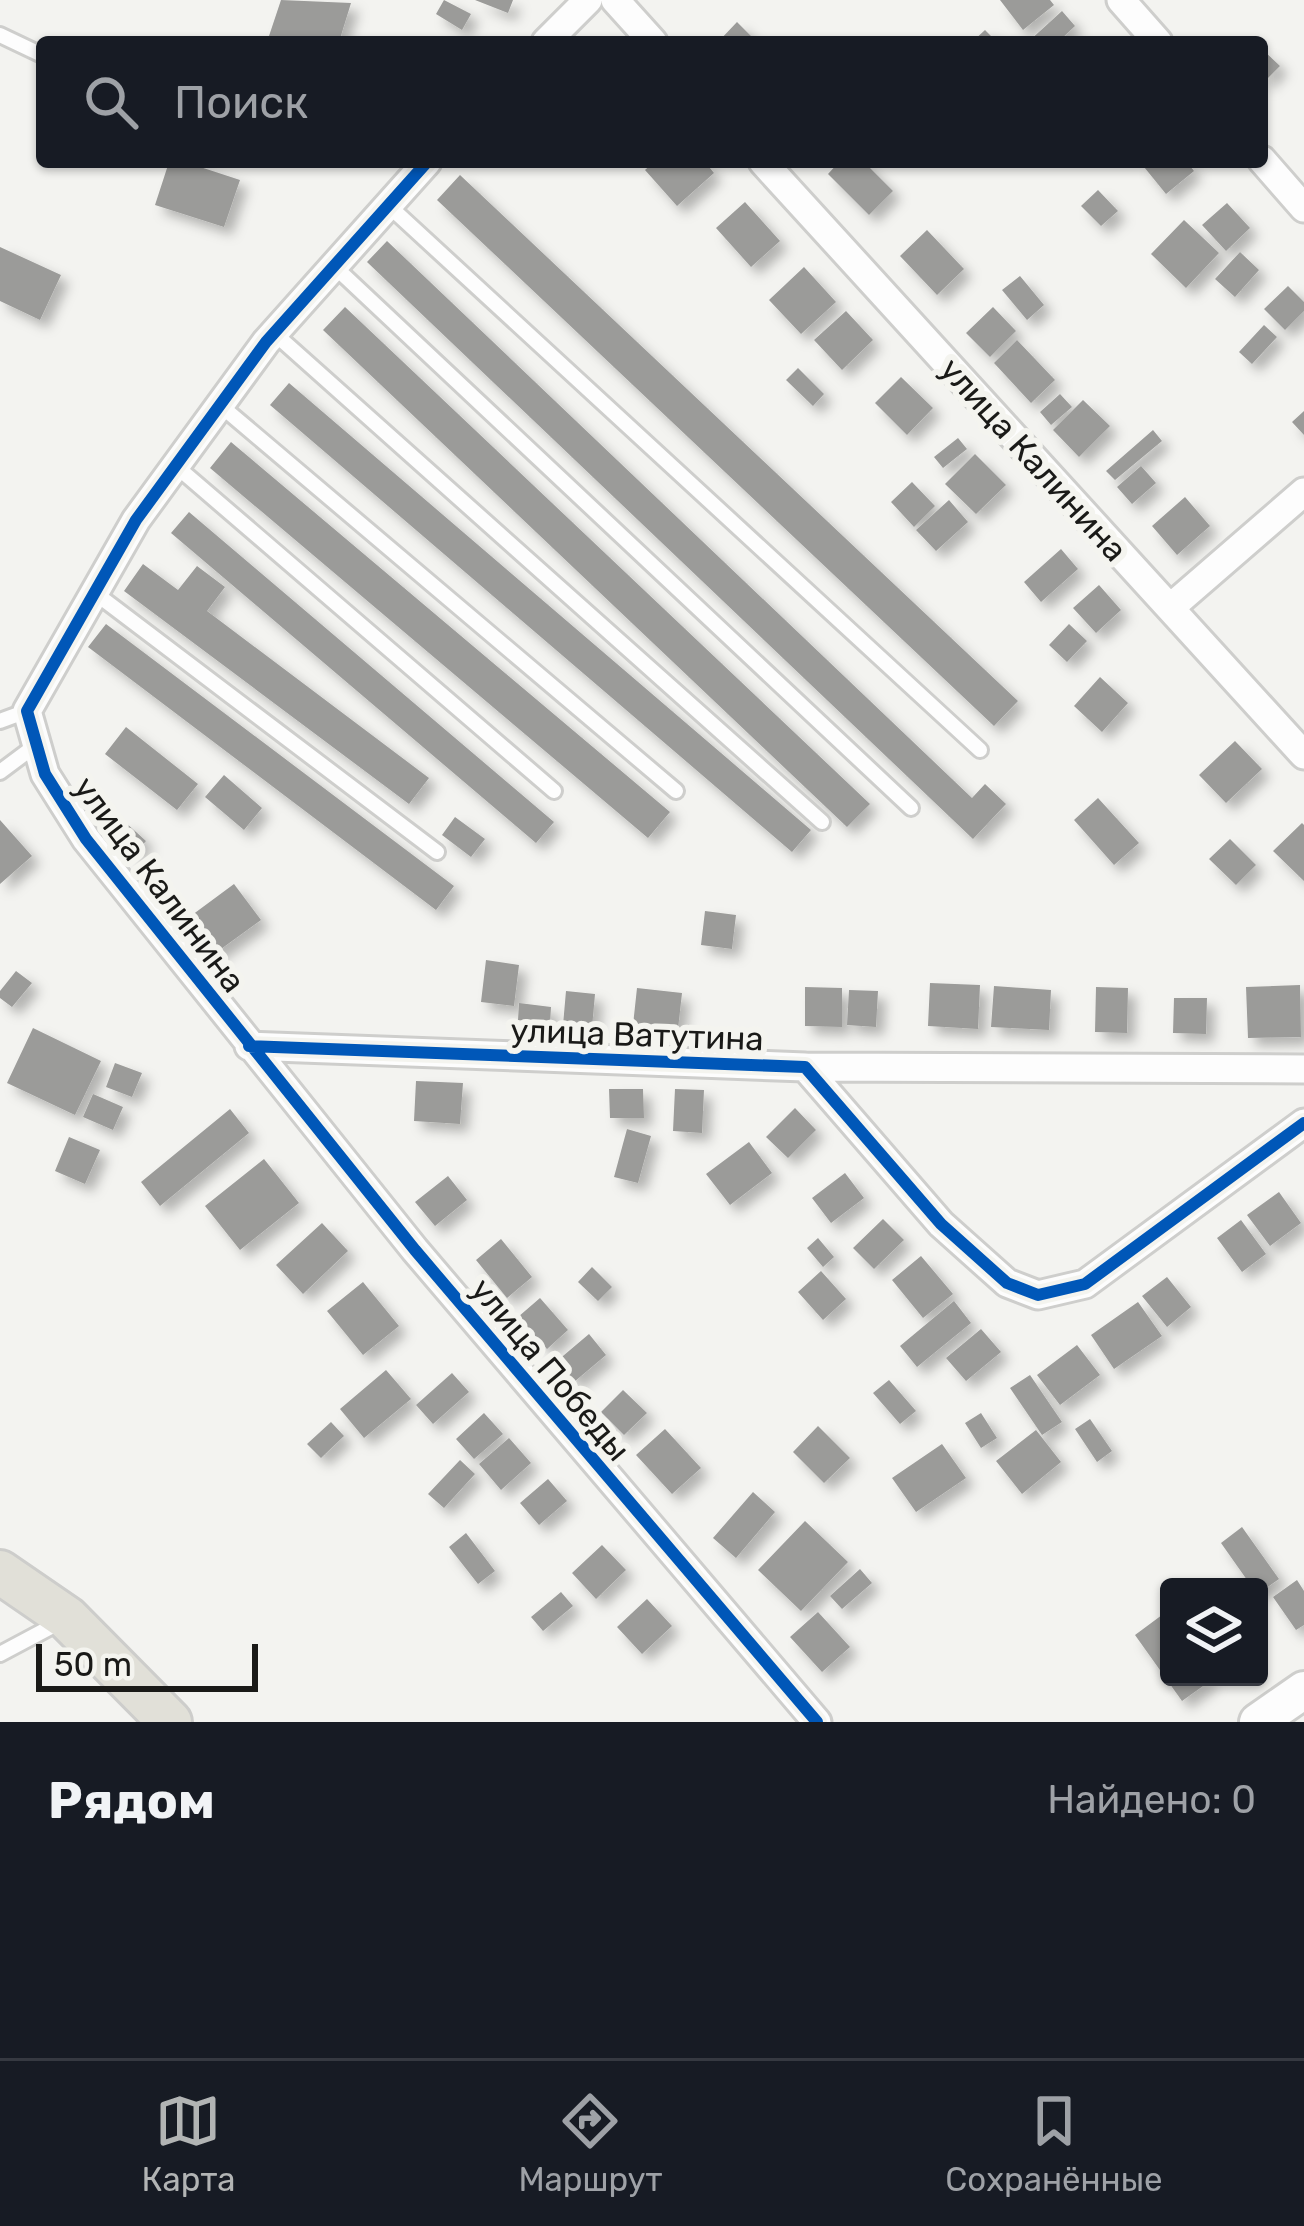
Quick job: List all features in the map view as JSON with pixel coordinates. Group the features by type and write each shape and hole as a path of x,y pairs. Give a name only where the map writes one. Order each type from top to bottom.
{"main road":[{"path":"0,1572 67,1618 170,1722"},
{"path":"1258,1722 1304,1690"}],"street":[{"path":"552,36 588,0"},
{"path":"615,0 648,36"},
{"path":"1121,0 1153,36"},
{"path":"1268,167 1304,208"},
{"name":"улица Калинина","path":"249,1046 86,839 45,774 36,745 14,716 95,593 136,520 220,405 274,333 422,168"},
{"name":"улица Калинина","path":"768,168 1304,755"},
{"path":"1170,608 1304,492"},
{"name":"улица Ватутина","path":"249,1046 805,1067 941,1224 1007,1283 1038,1295 1085,1284 1304,1124"},
{"name":"улица Победы","path":"249,1046 431,1269 817,1722"},
{"path":"805,1067 1304,1070"}],"lane":[{"path":"0,35 36,52"},
{"path":"388,205 980,750"},
{"path":"334,266 911,808"},
{"path":"274,333 822,822"},
{"path":"220,405 676,791"},
{"path":"176,466 554,791"},
{"path":"95,593 436,852"},
{"path":"0,772 36,745"},
{"path":"0,1654 67,1618"}],"building":[{"path":"281,0 351,3 341,36 269,36"},
{"path":"444,0 471,14 462,30 436,14"},
{"path":"475,0 513,0 508,13"},
{"path":"1000,0 1050,0 1054,5 1023,30"},
{"path":"1062,11 1075,26 1064,36 1035,36"},
{"path":"737,22 751,36 724,36"},
{"path":"1268,55 1280,66 1268,78"},
{"path":"167,168 203,168 240,180 224,227 155,205"},
{"path":"710,168 714,173 677,206 645,170"},
{"path":"834,168 870,168 893,191 869,215 828,174"},
{"path":"1145,168 1192,168 1194,171 1166,194"},
{"path":"460,175 1018,701 994,726 437,200"},
{"path":"1098,190 1118,211 1101,226 1081,206"},
{"path":"745,202 780,241 751,267 716,228"},
{"path":"1227,203 1250,228 1226,251 1202,225"},
{"path":"1184,220 1219,253 1186,288 1151,254"},
{"path":"927,230 964,269 937,295 900,256"},
{"path":"387,241 972,798 985,784 1006,804 973,839 367,262"},
{"path":"0,247 61,275 40,320 0,301"},
{"path":"1240,252 1259,270 1235,297 1215,279"},
{"path":"804,267 836,302 801,334 769,300"},
{"path":"1020,276 1044,305 1027,320 1002,290"},
{"path":"1288,286 1304,302 1304,311 1285,330 1264,309"},
{"path":"345,307 870,804 847,827 323,330"},
{"path":"993,307 1016,331 990,357 966,333"},
{"path":"846,311 873,340 842,370 814,340"},
{"path":"1264,325 1277,337 1252,364 1239,352"},
{"path":"1017,340 1055,380 1031,403 994,363"},
{"path":"798,368 824,394 813,406 786,380"},
{"path":"901,377 933,408 907,435 875,403"},
{"path":"289,383 811,830 792,852 270,405"},
{"path":"1060,394 1072,407 1051,425 1040,412"},
{"path":"1083,400 1110,426 1079,457 1053,430"},
{"path":"1304,411 1304,435 1292,422"},
{"path":"1153,430 1162,441 1115,480 1106,471"},
{"path":"958,438 967,449 943,468 934,457"},
{"path":"231,442 670,812 648,838 210,468"},
{"path":"975,454 1006,485 976,514 945,484"},
{"path":"1141,466 1156,483 1132,504 1117,487"},
{"path":"912,482 935,506 914,527 891,502"},
{"path":"1185,497 1210,526 1177,555 1152,526"},
{"path":"949,500 968,522 936,551 916,530"},
{"path":"189,512 554,822 536,843 171,533"},
{"path":"1061,549 1078,569 1041,602 1024,582"},
{"path":"143,564 178,590 197,566 225,587 207,611 429,778 409,804 124,591"},
{"path":"1099,585 1121,610 1096,633 1073,608"},
{"path":"106,624 454,886 436,910 88,647"},
{"path":"1069,624 1087,641 1067,662 1049,645"},
{"path":"1100,677 1128,703 1102,732 1074,706"},
{"path":"126,727 198,784 177,810 105,754"},
{"path":"1235,741 1262,769 1226,803 1199,775"},
{"path":"224,775 262,808 244,830 205,797"},
{"path":"1098,798 1139,843 1114,865 1074,820"},
{"path":"455,817 485,839 471,857 442,835"},
{"path":"0,820 32,856 0,884"},
{"path":"125,822 146,841 134,855 113,836"},
{"path":"1304,825 1304,881 1273,851"},
{"path":"1230,839 1256,865 1236,885 1209,859"},
{"path":"234,884 261,920 214,954 188,918"},
{"path":"705,911 736,915 732,949 701,945"},
{"path":"486,960 519,965 514,1006 481,1002"},
{"path":"16,971 32,983 12,1007 0,998 0,991"},
{"path":"930,983 980,985 978,1029 928,1026"},
{"path":"1300,985 1301,1037 1248,1038 1246,987"},
{"path":"994,986 1051,990 1049,1030 991,1027"},
{"path":"805,987 842,988 842,1027 805,1026"},
{"path":"1096,987 1128,988 1127,1033 1095,1032"},
{"path":"637,988 682,993 678,1029 633,1025"},
{"path":"849,990 878,991 876,1027 847,1025"},
{"path":"566,991 595,994 592,1028 563,1025"},
{"path":"1174,998 1207,998 1206,1034 1173,1033"},
{"path":"519,1003 551,1007 550,1024 518,1020"},
{"path":"33,1028 101,1061 75,1115 7,1083"},
{"path":"115,1063 142,1073 132,1097 106,1087"},
{"path":"416,1081 463,1083 460,1124 414,1121"},
{"path":"609,1089 643,1089 644,1118 610,1118"},
{"path":"675,1089 704,1090 702,1133 673,1131"},
{"path":"93,1094 123,1107 113,1130 83,1117"},
{"path":"795,1108 816,1130 788,1158 766,1137"},
{"path":"230,1109 249,1133 160,1206 141,1182"},
{"path":"627,1129 651,1136 638,1183 614,1177"},
{"path":"69,1137 100,1150 85,1184 55,1171"},
{"path":"749,1142 772,1173 730,1205 706,1174"},
{"path":"264,1159 299,1203 240,1250 205,1206"},
{"path":"845,1173 864,1198 831,1223 812,1198"},
{"path":"448,1176 467,1200 435,1226 415,1202"},
{"path":"1279,1192 1301,1223 1270,1246 1247,1215"},
{"path":"883,1219 904,1240 874,1269 853,1248"},
{"path":"1241,1220 1266,1254 1242,1272 1217,1238"},
{"path":"322,1223 348,1251 303,1294 276,1265"},
{"path":"818,1238 834,1257 823,1267 807,1248"},
{"path":"501,1239 532,1277 507,1298 476,1260"},
{"path":"921,1256 953,1294 923,1318 892,1280"},
{"path":"592,1267 612,1287 598,1301 578,1282"},
{"path":"821,1271 846,1299 823,1320 798,1292"},
{"path":"1167,1277 1191,1307 1167,1327 1142,1296"},
{"path":"363,1282 399,1326 363,1355 327,1311"},
{"path":"540,1298 568,1330 547,1349 518,1317"},
{"path":"954,1301 971,1323 917,1367 900,1346"},
{"path":"1138,1302 1162,1336 1114,1369 1091,1335"},
{"path":"981,1329 1001,1352 966,1381 946,1358"},
{"path":"589,1334 606,1355 574,1382 557,1361"},
{"path":"1077,1345 1100,1375 1060,1405 1037,1375"},
{"path":"386,1370 411,1399 364,1438 340,1409"},
{"path":"452,1373 469,1392 433,1424 416,1405"},
{"path":"1030,1375 1062,1422 1042,1435 1010,1388"},
{"path":"889,1380 916,1411 900,1424 873,1393"},
{"path":"623,1390 647,1413 624,1435 601,1412"},
{"path":"484,1413 503,1434 474,1459 456,1439"},
{"path":"981,1413 997,1438 981,1448 965,1423"},
{"path":"1090,1419 1112,1451 1097,1462 1075,1429"},
{"path":"331,1422 344,1436 321,1458 307,1444"},
{"path":"818,1426 850,1458 824,1483 793,1452"},
{"path":"665,1429 701,1468 672,1494 636,1455"},
{"path":"1036,1430 1061,1462 1022,1494 996,1461"},
{"path":"509,1438 531,1463 501,1490 479,1464"},
{"path":"942,1444 966,1478 916,1512 892,1478"},
{"path":"460,1460 475,1474 444,1508 428,1494"},
{"path":"548,1479 567,1501 539,1525 520,1503"},
{"path":"753,1492 775,1512 736,1558 713,1538"},
{"path":"805,1521 848,1562 801,1611 758,1570"},
{"path":"1242,1527 1279,1579 1268,1587 1268,1578 1246,1578 1221,1543"},
{"path":"466,1533 495,1571 478,1584 449,1547"},
{"path":"602,1545 626,1570 596,1599 572,1573"},
{"path":"860,1569 872,1583 842,1609 830,1596"},
{"path":"1297,1580 1304,1591 1304,1625 1296,1630 1273,1597"},
{"path":"561,1592 573,1606 543,1631 531,1617"},
{"path":"647,1599 672,1626 642,1654 617,1627"},
{"path":"818,1612 850,1647 822,1672 790,1637"},
{"path":"1160,1616 1160,1670 1135,1635"},
{"path":"1171,1686 1203,1686 1182,1701"}],"cycle path":[{"path":"422,168 266,342 136,520 27,711 45,774 86,839 415,1250 817,1722"},
{"path":"249,1046 805,1067 941,1224 1007,1283 1038,1295 1085,1284 1304,1123"}]}
